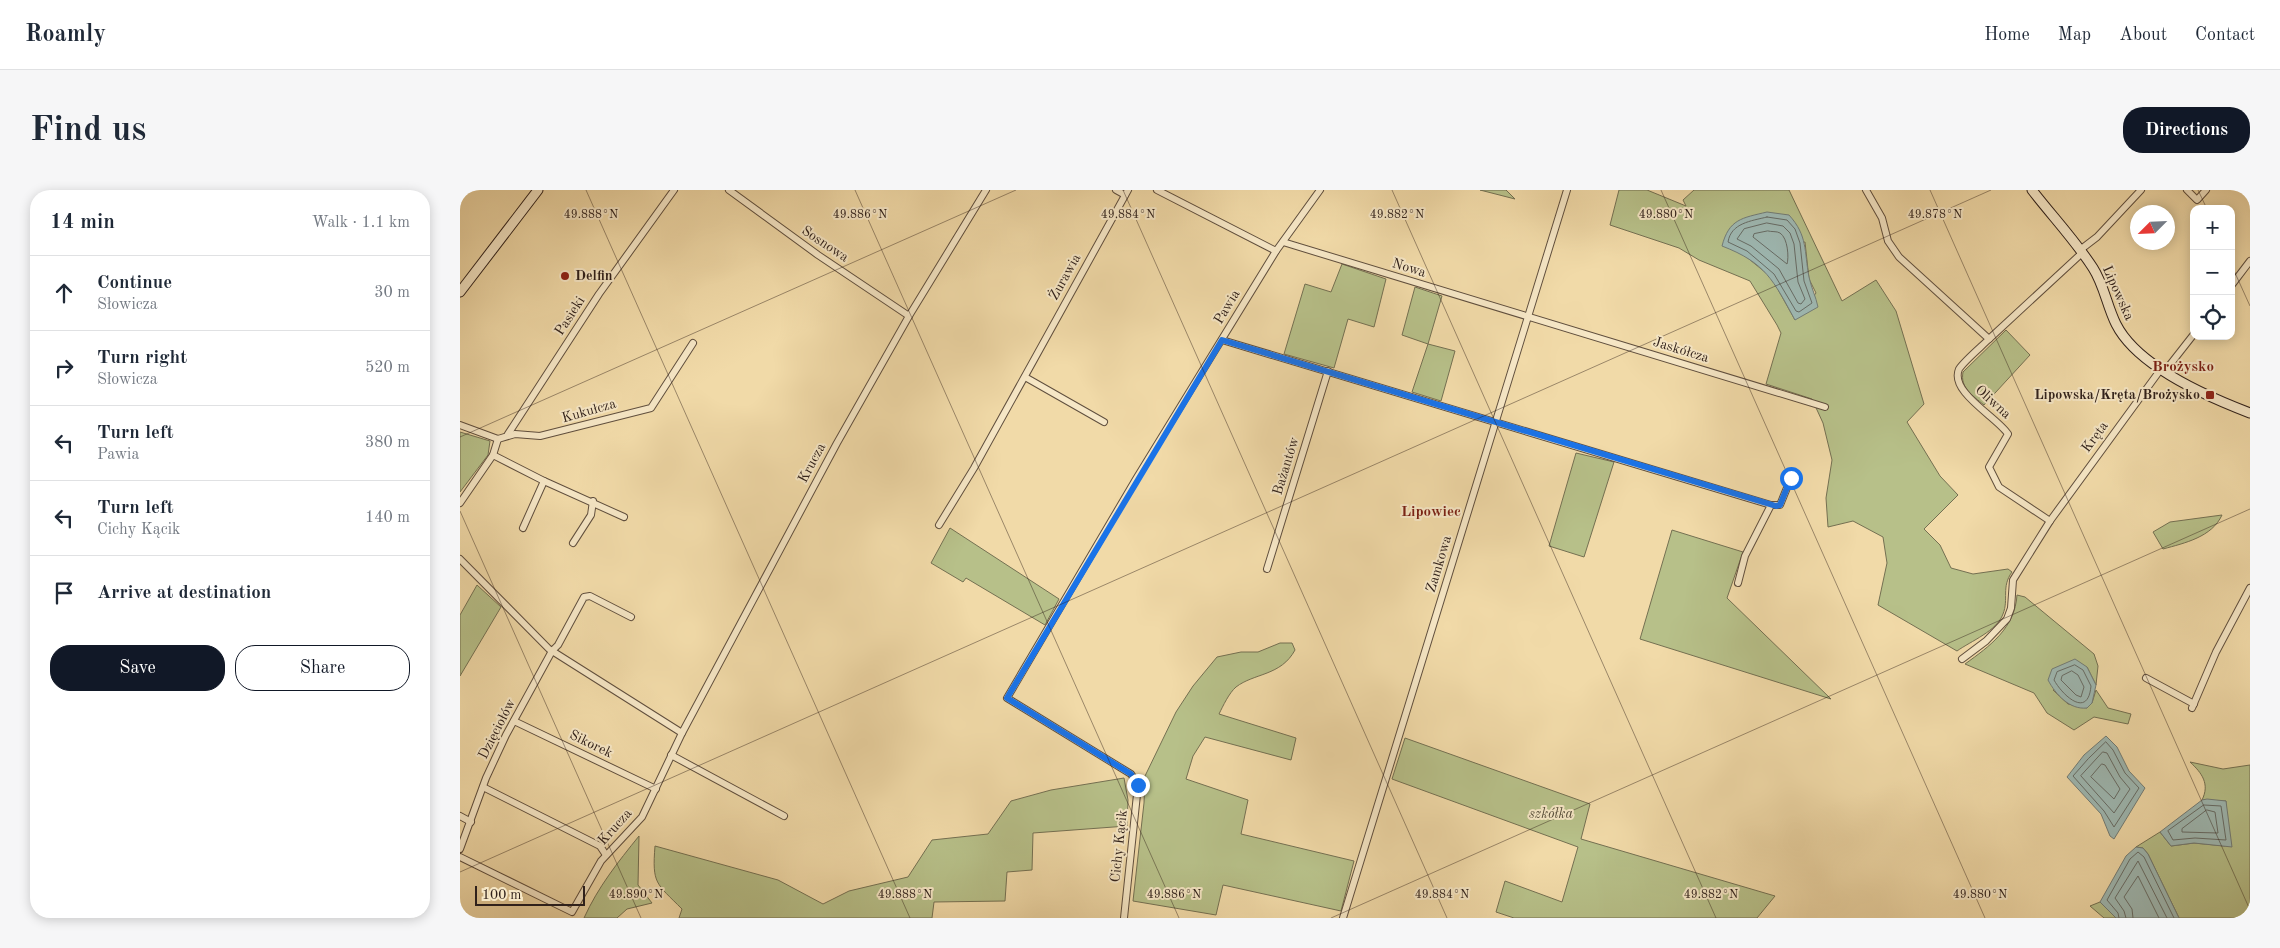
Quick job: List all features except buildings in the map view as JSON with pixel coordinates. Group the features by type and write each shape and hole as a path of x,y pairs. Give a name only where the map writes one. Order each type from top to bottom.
{"street":[{"path":"460,292 538,190"},
{"name":"Pasieki","path":"508,434 599,294 674,190"},
{"name":"Sosnowa","path":"730,190 818,255 909,316"},
{"name":"Krucza","path":"460,857 572,912 606,855 642,818 682,733 837,443 909,316 986,190"},
{"path":"1116,190 1126,192"},
{"path":"1157,190 1276,251"},
{"name":"Pawia","path":"1007,698 1276,251 1320,190"},
{"name":"Zamkowa","path":"1344,918 1568,190"},
{"path":"1866,190 1882,218 1888,241 1899,257 1989,339 2097,237 2141,190"},
{"name":"Lipowska","path":"2032,190 2094,270 2116,324 2125,339 2140,354 2163,370 2210,395 2250,413"},
{"path":"2187,190 2197,200 2206,190"},
{"name":"Żurawia","path":"939,525 974,468 1126,192"},
{"name":"Nowa","path":"1283,242 1528,317"},
{"path":"2235,282 2247,270 2250,261"},
{"name":"Jaskółcza","path":"1528,317 1826,408"},
{"name":"Oliwna","path":"1989,339 1959,369 1958,380 1963,393 2002,424 2008,434 1989,467 1999,487 2050,521"},
{"name":"Kręta","path":"2050,521 2163,370 2190,339"},
{"path":"1222,340 1771,505 1780,505 1791,478"},
{"name":"Kukułcza","path":"508,434 540,436 556,434 651,408 693,343"},
{"name":"Bażantów","path":"1267,569 1328,371"},
{"path":"1025,377 1104,422"},
{"path":"460,425 498,439"},
{"path":"460,503 493,455 498,439 508,434"},
{"path":"493,455 544,481 594,501 624,517"},
{"path":"523,528 544,481"},
{"path":"574,543 591,515 594,501"},
{"path":"1738,583 1745,556 1771,505"},
{"path":"1962,659 1992,635 2007,619 2011,608 2013,580 2050,521"},
{"path":"460,559 552,651 682,733"},
{"path":"2146,678 2193,706 2216,652 2250,588"},
{"name":"Dzięciołów","path":"460,849 482,787 514,721 552,651 558,645 584,598 590,596 631,617"},
{"name":"Cichy Kącik","path":"1007,698 1131,774 1138,785 1124,918"},
{"name":"Sikorek","path":"514,721 656,789"},
{"path":"671,755 784,816"},
{"path":"482,787 600,846 606,855"},
{"path":"460,816 471,822"}],"green space":[{"path":"1480,190 1506,190 1515,199"},
{"path":"1619,190 1647,190 1686,206 1683,200 1694,190 1789,190 1842,301 1876,280 1896,311 1924,404 1907,422 1940,476 1958,495 1924,529 1940,545 1951,568 1973,574 2008,569 2012,572 2006,588 2005,609 2000,620 1990,631 1957,651 1878,605 1887,563 1883,537 1853,521 1828,527 1826,498 1832,460 1823,423 1812,399 1766,384 1781,333 1750,281 1699,260 1679,248 1610,225","holes":["1805,242 1809,279 1816,293 1795,320 1771,277 1744,255"]},
{"path":"1342,264 1386,279 1374,327 1348,319 1334,368 1284,354 1305,284 1331,292"},
{"path":"1415,287 1442,296 1428,344 1402,335"},
{"path":"2006,330 2030,355 1984,405 1965,387 1963,372"},
{"path":"1428,344 1455,351 1441,401 1412,392"},
{"path":"460,432 490,441 488,455 460,492"},
{"path":"1576,453 1614,462 1584,557 1549,546"},
{"path":"2222,515 2212,529 2205,534 2163,549 2153,532 2170,522"},
{"path":"950,528 1059,599 1045,625 966,578 963,582 931,563"},
{"path":"1672,530 1743,552 1727,598 1831,699 1640,639"},
{"path":"477,585 501,607 460,676 460,615"},
{"path":"2017,595 2025,597 2094,654 2098,666 2096,685 2087,667 2053,690 2068,704 2087,708 2092,703 2096,690 2108,708 2131,714 2128,724 2094,717 2074,730 2047,713 2034,693 1965,664 2000,635 2012,617"},
{"path":"1280,643 1292,643 1295,650 1289,658 1275,669 1243,682 1236,687 1219,714 1296,738 1291,760 1205,737 1193,756 1186,779 1248,800 1241,834 1354,861 1341,911 1223,885 1216,915 1133,901 1144,803 1145,776 1176,712 1193,686 1217,657 1241,652 1258,652"},
{"name":"szkółka","path":"1405,738 1590,804 1581,839 1775,896 1757,918 1514,918 1496,912 1505,881 1562,902 1578,847 1392,779"},
{"path":"2190,762 2223,769 2250,765 2250,918 2179,918 2148,854 2143,848 2136,847 2160,832 2171,846 2194,843 2225,846 2226,801 2202,800 2205,789 2204,779"},
{"path":"1124,778 1128,800 1127,826 1033,833 1032,870 1007,872 1005,901 934,902 932,918 679,918 682,909 661,888 655,876 655,846 778,880 823,904 849,891 908,877 932,840 988,834 1011,801 1051,790"},
{"path":"639,836 638,885 652,903 627,909 617,918 584,918 602,885"},
{"path":"2100,902 2116,918 2104,918 2090,906"}],"water":[{"path":"1767,212 1789,215 1799,230 1804,244 1809,277 1818,307 1795,320 1767,274 1749,259 1722,246 1728,230 1738,221"},
{"path":"2075,659 2087,667 2096,685 2092,703 2087,708 2075,707 2069,704 2055,691 2048,680 2052,669"},
{"path":"2106,736 2117,747 2129,771 2145,788 2114,839 2110,836 2101,814 2067,777 2084,755"},
{"path":"2202,800 2226,801 2232,847 2194,843 2171,846 2160,832"},
{"path":"2136,847 2143,848 2148,854 2179,918 2116,918 2100,902 2126,856"}],"place":[{"name":"Delfin","path":"565,276"},
{"name":"Lipowska/Kręta/Brożysko","path":"2210,395"}],"district":[{"name":"Brożysko","path":"2183,367"},
{"name":"Lipowiec","path":"1431,512"}],"route":[{"path":"1138,785 1131,774 1007,698 1136,479 1222,340 1776,506 1780,505 1791,478"}]}
